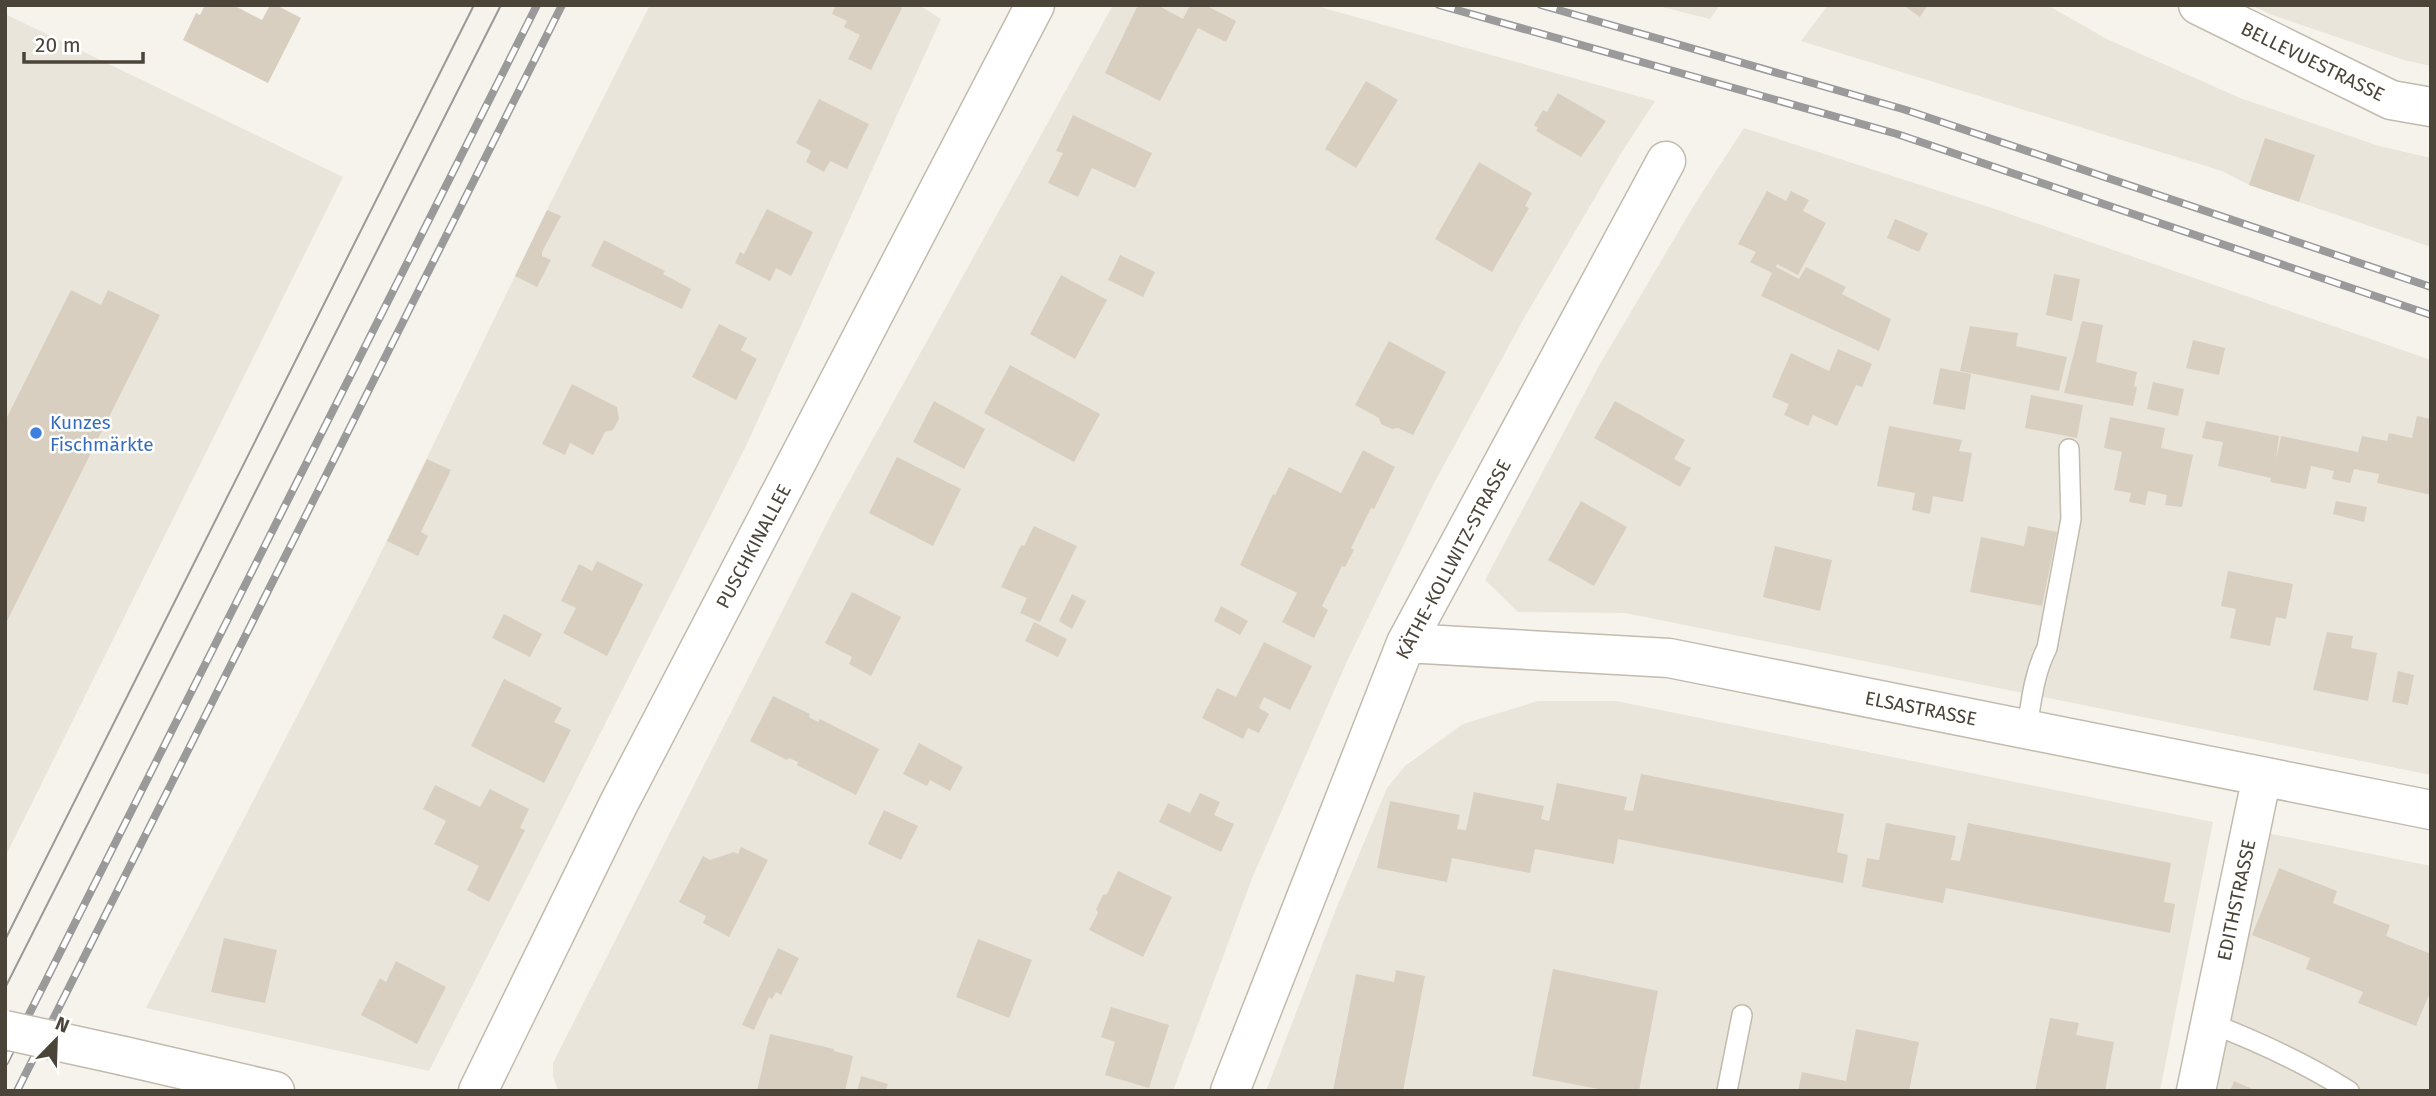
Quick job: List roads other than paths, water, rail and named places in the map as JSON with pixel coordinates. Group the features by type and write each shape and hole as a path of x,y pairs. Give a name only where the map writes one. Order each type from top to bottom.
{"street":[{"name":"PUSCHKINALLEE","path":"478,1091 624,793 1035,5"},
{"name":"BELLEVUESTRASSE","path":"2198,5 2391,100 2431,107"},
{"name":"KÄTHE-KOLLWITZ-STRASSE","path":"1230,1091 1406,642 1666,161"},
{"name":"ELSASTRASSE","path":"1406,642 1669,658 2431,810"},
{"name":"EDITHSTRASSE","path":"2196,1091 2262,776"},
{"path":"5,1030 275,1091"}],"lane":[{"path":"2027,729 2038,671 2047,649 2071,519 2069,449"},
{"path":"1727,1091 1742,1014"},
{"path":"2210,1023 2309,1066 2349,1091"}],"tram line":[{"path":"5,940 474,5"},
{"path":"5,988 501,5"}],"railway":[{"path":"5,1062 537,5"},
{"path":"17,1091 562,5"},
{"path":"1439,5 1897,134 2431,315"},
{"path":"1541,5 1906,110 2431,287"}],"place":[{"name":"Kunzes Fischmärkte","path":"36,433"}]}
